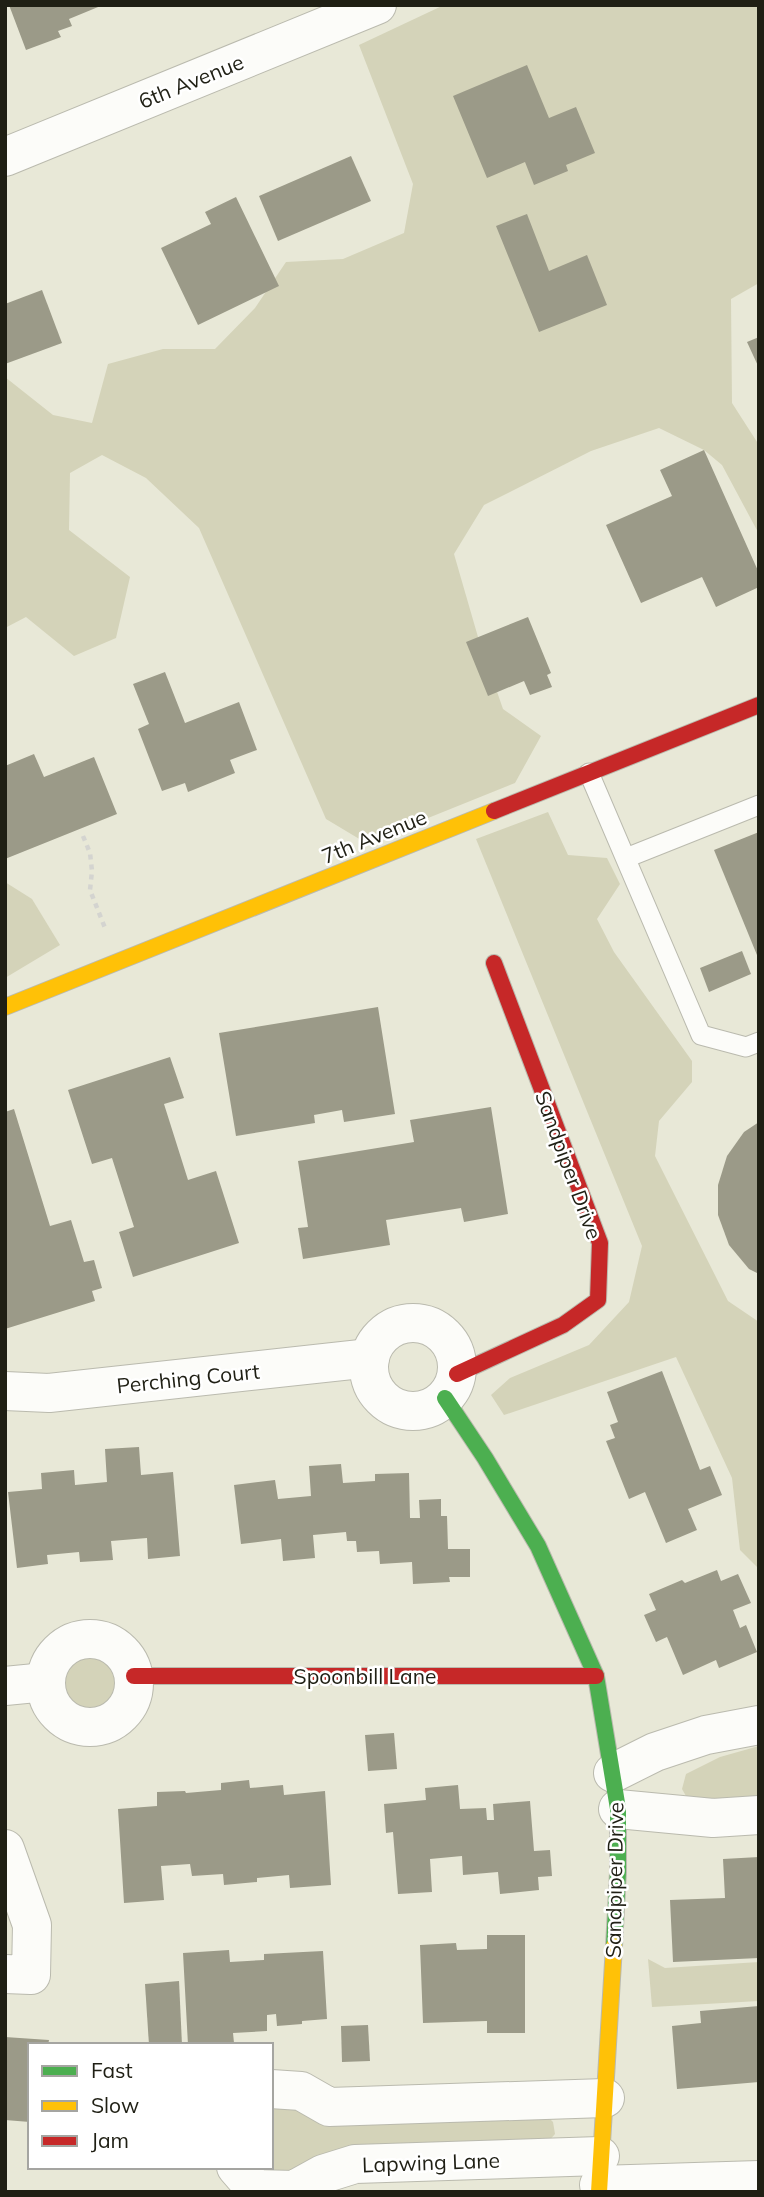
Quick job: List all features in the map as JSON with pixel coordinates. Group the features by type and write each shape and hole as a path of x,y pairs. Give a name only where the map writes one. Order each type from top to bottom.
{"street":[{"name":"6th Avenue","path":"5,156 377,5"},
{"name":"7th Avenue","path":"5,1007 759,705"},
{"name":"Sandpiper Drive","path":"494,963 600,1243 598,1300 564,1325 451,1386 432,1407 419,1411 403,1410 389,1404 378,1394 371,1381 369,1366 379,1338 391,1328 405,1323 420,1323 433,1327 453,1346 457,1359 451,1386 485,1458 538,1546 596,1675 616,1791 618,1872 599,2178"},
{"name":"Perching Court","path":"5,1391 49,1393 370,1358"},
{"path":"97,1639 110,1643 130,1662 134,1690 130,1703 122,1714 110,1723 96,1728 66,1721 55,1710 48,1697 46,1682 56,1654 68,1645 97,1639"},
{"name":"Spoonbill Lane","path":"134,1676 596,1675"},
{"path":"5,1686 46,1682"},
{"path":"759,1725 706,1735 655,1752 616,1791 713,1818 759,1815"},
{"path":"5,1849 32,1925 31,1975 5,1974"},
{"path":"273,2089 300,2091 329,2107 605,2098"},
{"name":"Lapwing Lane","path":"238,2169 255,2189 294,2190 323,2175 355,2164 599,2178 759,2180"}],"lane":[{"path":"589,773 701,1035 746,1047 759,1042"},
{"path":"626,858 759,805"}],"path":[{"path":"83,836 90,853 90,890 119,961"}],"green space":[{"path":"444,5 759,5 759,283 731,299 732,403 759,445 759,534 722,465 704,450 659,428 591,451 484,505 454,554 478,637 503,709 541,736 515,783 366,843 326,819 199,528 146,478 102,455 70,473 69,530 130,577 116,638 74,656 26,617 5,628 5,377 53,415 92,423 108,364 163,349 215,349 255,308 286,262 343,259 404,233 413,184 359,45"},
{"path":"548,812 568,855 607,858 620,884 597,919 614,952 692,1061 692,1082 659,1121 655,1156 728,1301 759,1322 759,1569 740,1550 732,1478 676,1357 504,1415 491,1395 510,1378 589,1345 629,1302 642,1246 476,839"},
{"path":"5,882 32,899 60,945 5,978"},
{"path":"89,1650 114,1660 124,1685 114,1710 89,1720 64,1710 54,1685 64,1660"},
{"path":"759,1746 759,1796 690,1803 682,1789 686,1774 720,1757"},
{"path":"648,1959 665,1968 759,1962 759,2001 652,2007"},
{"path":"273,2102 544,2113 553,2122 555,2134 546,2144 295,2177 257,2169 273,2169"}],"building":[{"path":"9,5 103,5 69,19 72,26 58,31 61,37 26,50"},
{"path":"527,65 549,118 576,107 595,153 566,165 568,171 534,185 525,162 487,178 453,96"},
{"path":"351,156 371,201 278,241 259,196"},
{"path":"236,197 279,286 198,325 161,248 211,224 205,212"},
{"path":"527,214 549,271 587,255 607,305 539,332 496,226"},
{"path":"42,290 62,343 5,364 5,304"},
{"path":"759,337 759,368 747,342"},
{"path":"704,450 759,573 759,587 716,607 702,577 641,603 606,525 672,496 660,470"},
{"path":"528,617 551,673 547,675 552,687 530,695 524,681 488,696 466,642"},
{"path":"165,672 185,723 239,702 257,750 230,760 235,773 188,792 185,783 162,791 138,729 149,724 133,684"},
{"path":"34,754 44,777 94,757 117,814 5,859 5,766"},
{"path":"759,832 759,960 714,850"},
{"path":"742,951 751,974 709,992 700,968"},
{"path":"378,1007 395,1114 344,1122 342,1110 314,1115 315,1123 236,1136 219,1033"},
{"path":"170,1057 184,1098 164,1104 188,1180 216,1171 239,1243 133,1277 119,1232 134,1227 112,1158 92,1164 68,1090"},
{"path":"491,1107 508,1214 464,1222 461,1208 386,1220 390,1245 303,1259 298,1228 308,1227 298,1161 414,1142 410,1120"},
{"path":"14,1109 50,1226 71,1220 84,1262 94,1260 102,1288 92,1291 95,1301 5,1329 5,1112"},
{"path":"759,1122 759,1274 749,1269 729,1245 718,1215 718,1185 727,1156 744,1132"},
{"path":"662,1371 700,1470 710,1466 722,1495 688,1509 697,1530 666,1543 645,1492 629,1499 606,1441 615,1438 610,1425 618,1422 607,1392"},
{"path":"139,1447 141,1475 173,1472 180,1556 148,1559 147,1538 111,1541 113,1560 80,1562 79,1552 47,1555 48,1564 17,1568 8,1492 42,1489 41,1473 74,1470 75,1485 107,1482 105,1449"},
{"path":"341,1464 343,1483 375,1481 375,1474 409,1473 410,1518 420,1518 419,1500 441,1499 441,1516 447,1516 448,1549 470,1549 470,1577 449,1577 450,1582 413,1584 412,1562 380,1564 379,1551 357,1552 356,1541 347,1541 346,1532 313,1535 315,1558 283,1561 281,1539 241,1544 234,1485 275,1480 278,1499 311,1496 309,1466"},
{"path":"717,1570 721,1581 738,1574 751,1603 733,1610 740,1628 746,1625 757,1652 719,1668 716,1660 683,1675 667,1637 656,1642 644,1615 656,1610 649,1594 682,1580 685,1583"},
{"path":"394,1733 397,1769 368,1771 365,1735"},
{"path":"249,1780 250,1788 283,1785 284,1795 325,1791 331,1885 290,1888 289,1875 224,1885 223,1874 192,1876 190,1864 161,1866 164,1900 124,1903 118,1809 157,1806 157,1792 221,1790 221,1783"},
{"path":"458,1785 460,1809 486,1808 487,1820 494,1820 493,1804 530,1801 534,1851 550,1850 552,1876 538,1877 539,1890 500,1894 498,1872 463,1875 462,1856 430,1859 432,1892 398,1894 393,1832 386,1833 384,1804 426,1800 425,1788"},
{"path":"759,1857 759,1958 673,1962 670,1900 725,1898 723,1859"},
{"path":"487,1935 525,1935 525,2033 487,2033 487,2021 423,2023 420,1945 456,1943 457,1950 487,1949"},
{"path":"229,1950 230,1962 264,1960 264,1954 323,1951 327,2019 277,2026 276,2014 267,2015 267,2031 233,2033 234,2043 188,2043 183,1953"},
{"path":"179,1981 182,2043 149,2043 145,1984"},
{"path":"759,2006 759,2082 677,2089 672,2026 701,2023 700,2011"},
{"path":"368,2025 370,2061 342,2062 341,2026"},
{"path":"5,2037 49,2040 48,2043 28,2043 28,2122 5,2120"}],"traffic: fast":[{"path":"445,1398 538,1546 596,1676 618,1809 614,1946"}],"traffic: slow":[{"path":"5,1007 494,811"},
{"path":"599,2192 614,1946"}],"traffic: jam":[{"path":"494,811 759,705"},
{"path":"457,1374 563,1325 598,1300 600,1243 494,963"},
{"path":"134,1676 596,1676"}]}
